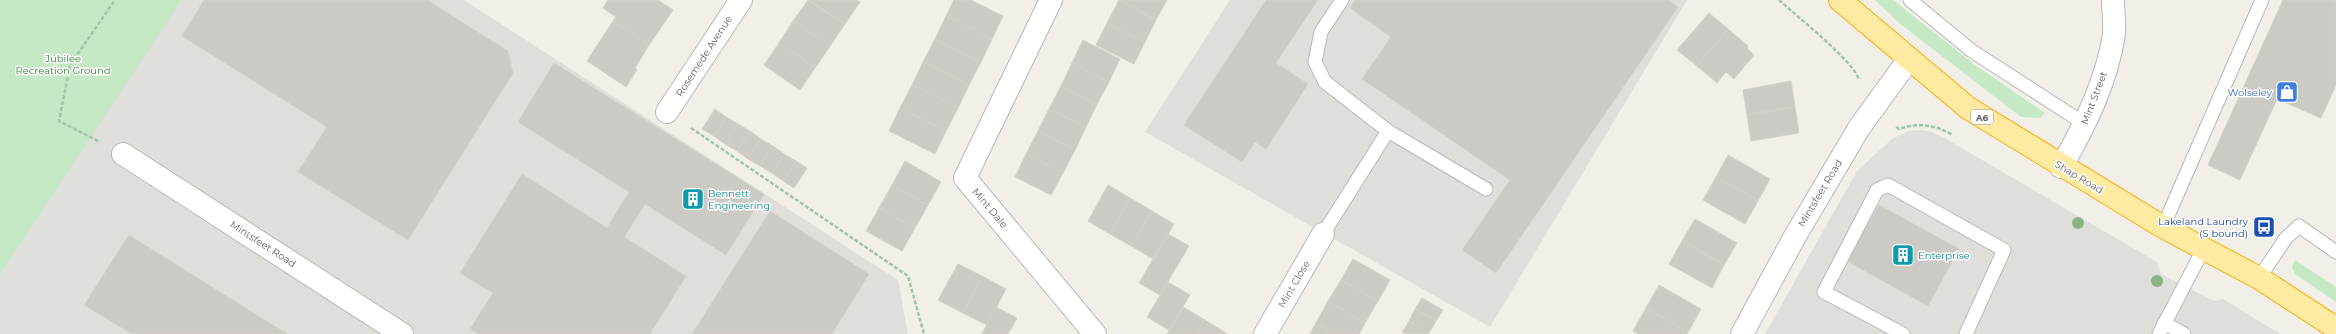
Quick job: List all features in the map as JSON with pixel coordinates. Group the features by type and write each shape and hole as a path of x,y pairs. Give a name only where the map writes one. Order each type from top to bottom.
{"highway":[{"name":"Shap Road","path":"1840,0 1968,108 2061,167 2163,227 2259,278 2336,328"}],"street":[{"name":"Rosemede Avenue","path":"667,112 741,0"},
{"name":"Mint Dale","path":"1051,0 965,178 1095,334"},
{"name":"Mint Street","path":"2061,167 2085,124 2103,79 2114,33 2113,0"},
{"name":"Mintsfeet Road","path":"1745,333 1794,238 1859,128 1909,59"},
{"name":"Mintsfeet Road","path":"123,154 402,334"},
{"name":"Mint Close","path":"1265,334 1323,234"}],"lane":[{"path":"1342,0 1321,32 1315,62 1325,82 1388,132 1486,189"},
{"path":"1910,0 1972,51 2085,124"},
{"path":"2163,227 2262,0"},
{"path":"1323,234 1388,132"},
{"path":"1903,334 1824,292 1877,190 1888,185 2004,250 1966,334"},
{"path":"2259,278 2286,238 2299,226 2336,252"},
{"path":"2184,334 2161,329 2204,248"}],"path":[{"path":"115,0 70,65 59,121 123,154"},
{"path":"1779,0 1854,69 1858,76 1857,85"},
{"path":"667,112 908,276 924,334"}],"shaded area":[{"path":"182,0 464,0 898,280 908,334 0,334 0,275"},
{"path":"1230,0 1687,0 1490,327 1145,132"},
{"path":"1922,130 1932,132 1946,139 2157,262 2161,274 2214,301 2223,299 2280,334 1765,334 1857,171 1892,139 1909,131"}],"green space":[{"name":"Jubilee Recreation Ground","path":"0,0 182,0 0,275"},
{"path":"1875,0 1893,0 1975,65 2045,113 2040,118 2021,117 1899,23"},
{"path":"2295,260 2336,287 2336,302 2295,274 2292,267"}],"building":[{"path":"204,0 427,0 508,51 513,73 408,240 298,172 327,127 182,36"},
{"path":"608,0 658,0 673,10 649,45 613,21 616,17 603,8"},
{"path":"808,0 845,24 830,46 793,21"},
{"path":"809,0 856,0 860,2 845,24"},
{"path":"954,0 971,0 1003,16 992,39 946,16"},
{"path":"1119,0 1167,0 1156,20"},
{"path":"1119,0 1156,20 1145,42 1107,23"},
{"path":"1266,0 1318,0 1276,63 1308,84 1266,149 1255,142 1242,162 1184,125"},
{"path":"1355,0 1668,0 1678,7 1496,273 1462,250 1510,180 1362,79 1391,37 1350,8"},
{"name":"Wolseley","path":"2283,0 2336,0 2336,85 2321,118 2277,99 2240,180 2208,165"},
{"path":"1709,13 1728,29 1697,66 1677,50"},
{"path":"946,16 992,39 981,62 935,39"},
{"path":"613,21 649,45 635,68 637,70 626,87 587,61"},
{"path":"793,21 830,46 815,68 779,43"},
{"path":"1107,23 1145,42 1134,64 1096,45"},
{"path":"1728,29 1748,46 1747,48 1754,55 1734,79 1726,72 1717,83 1697,66"},
{"path":"935,39 981,62 969,85 923,62"},
{"path":"1083,40 1120,59 1109,82 1072,63"},
{"path":"779,43 815,68 800,90 764,65"},
{"path":"923,62 969,85 958,108 912,85"},
{"name":"Bennett Engineering","path":"554,63 764,194 726,255 645,204 624,237 686,276 650,334 478,334 470,329 493,293 460,273 522,174 607,228 629,192 518,122"},
{"path":"1072,63 1109,82 1097,104 1061,86"},
{"path":"1791,81 1795,107 1747,115 1743,90"},
{"path":"912,85 958,108 946,131 900,108"},
{"path":"1061,86 1097,104 1086,127 1049,109"},
{"path":"1795,107 1799,133 1751,141 1747,115"},
{"path":"900,108 946,131 935,154 889,131"},
{"path":"715,109 726,117 714,136 702,129"},
{"path":"1049,109 1086,127 1075,150 1038,131"},
{"path":"726,117 738,124 725,144 714,136"},
{"path":"738,124 750,131 737,151 725,144"},
{"path":"750,131 761,139 748,159 737,151"},
{"path":"1038,131 1075,150 1063,173 1026,154"},
{"path":"761,139 773,146 760,166 748,159"},
{"path":"773,146 784,154 772,173 760,166"},
{"path":"784,154 796,161 783,181 772,173"},
{"path":"1026,154 1063,173 1051,195 1015,177"},
{"path":"1728,155 1770,179 1758,201 1716,177"},
{"path":"796,161 807,168 794,188 783,181"},
{"path":"905,161 941,182 928,205 892,185"},
{"path":"1716,177 1758,201 1745,224 1703,200"},
{"path":"892,185 928,205 915,228 879,208"},
{"path":"1108,185 1130,198 1110,234 1088,221"},
{"path":"1130,198 1152,211 1131,246 1110,234"},
{"name":"Enterprise","path":"1879,205 1959,249 1928,306 1847,261"},
{"path":"879,208 915,228 902,251 866,231"},
{"path":"770,211 869,274 832,334 692,334"},
{"path":"1152,211 1174,224 1153,259 1131,246"},
{"path":"1695,219 1737,243 1724,265 1682,241"},
{"path":"1168,234 1189,246 1160,295 1139,283"},
{"path":"129,235 287,334 132,334 84,305"},
{"path":"1682,241 1724,265 1712,288 1669,264"},
{"path":"1353,259 1390,280 1378,301 1341,280"},
{"path":"958,264 982,276 963,313 938,300"},
{"path":"982,276 1006,289 987,325 963,313"},
{"path":"1341,280 1378,301 1365,323 1328,301"},
{"path":"1168,282 1190,295 1169,330 1147,317"},
{"path":"1659,285 1701,309 1688,332 1646,308"},
{"path":"1422,298 1443,310 1436,321 1415,309"},
{"path":"1328,301 1365,323 1359,334 1335,334 1316,323"},
{"path":"996,307 1017,318 1008,334 982,334"},
{"path":"1183,307 1205,320 1196,334 1167,334"},
{"path":"1646,308 1688,332 1687,334 1639,334 1633,331"},
{"path":"1415,309 1436,321 1429,333 1409,321"},
{"path":"1205,320 1226,333 1226,334 1196,334"},
{"path":"1409,321 1429,333 1429,334 1402,333"},
{"path":"1316,323 1335,334 1310,334"}],"place":[{"name":"Wolseley","path":"2287,92"},
{"name":"Bennett Engineering","path":"693,199"},
{"name":"Lakeland Laundry (S bound)","path":"2264,227"},
{"name":"Enterprise","path":"1903,255"}]}
